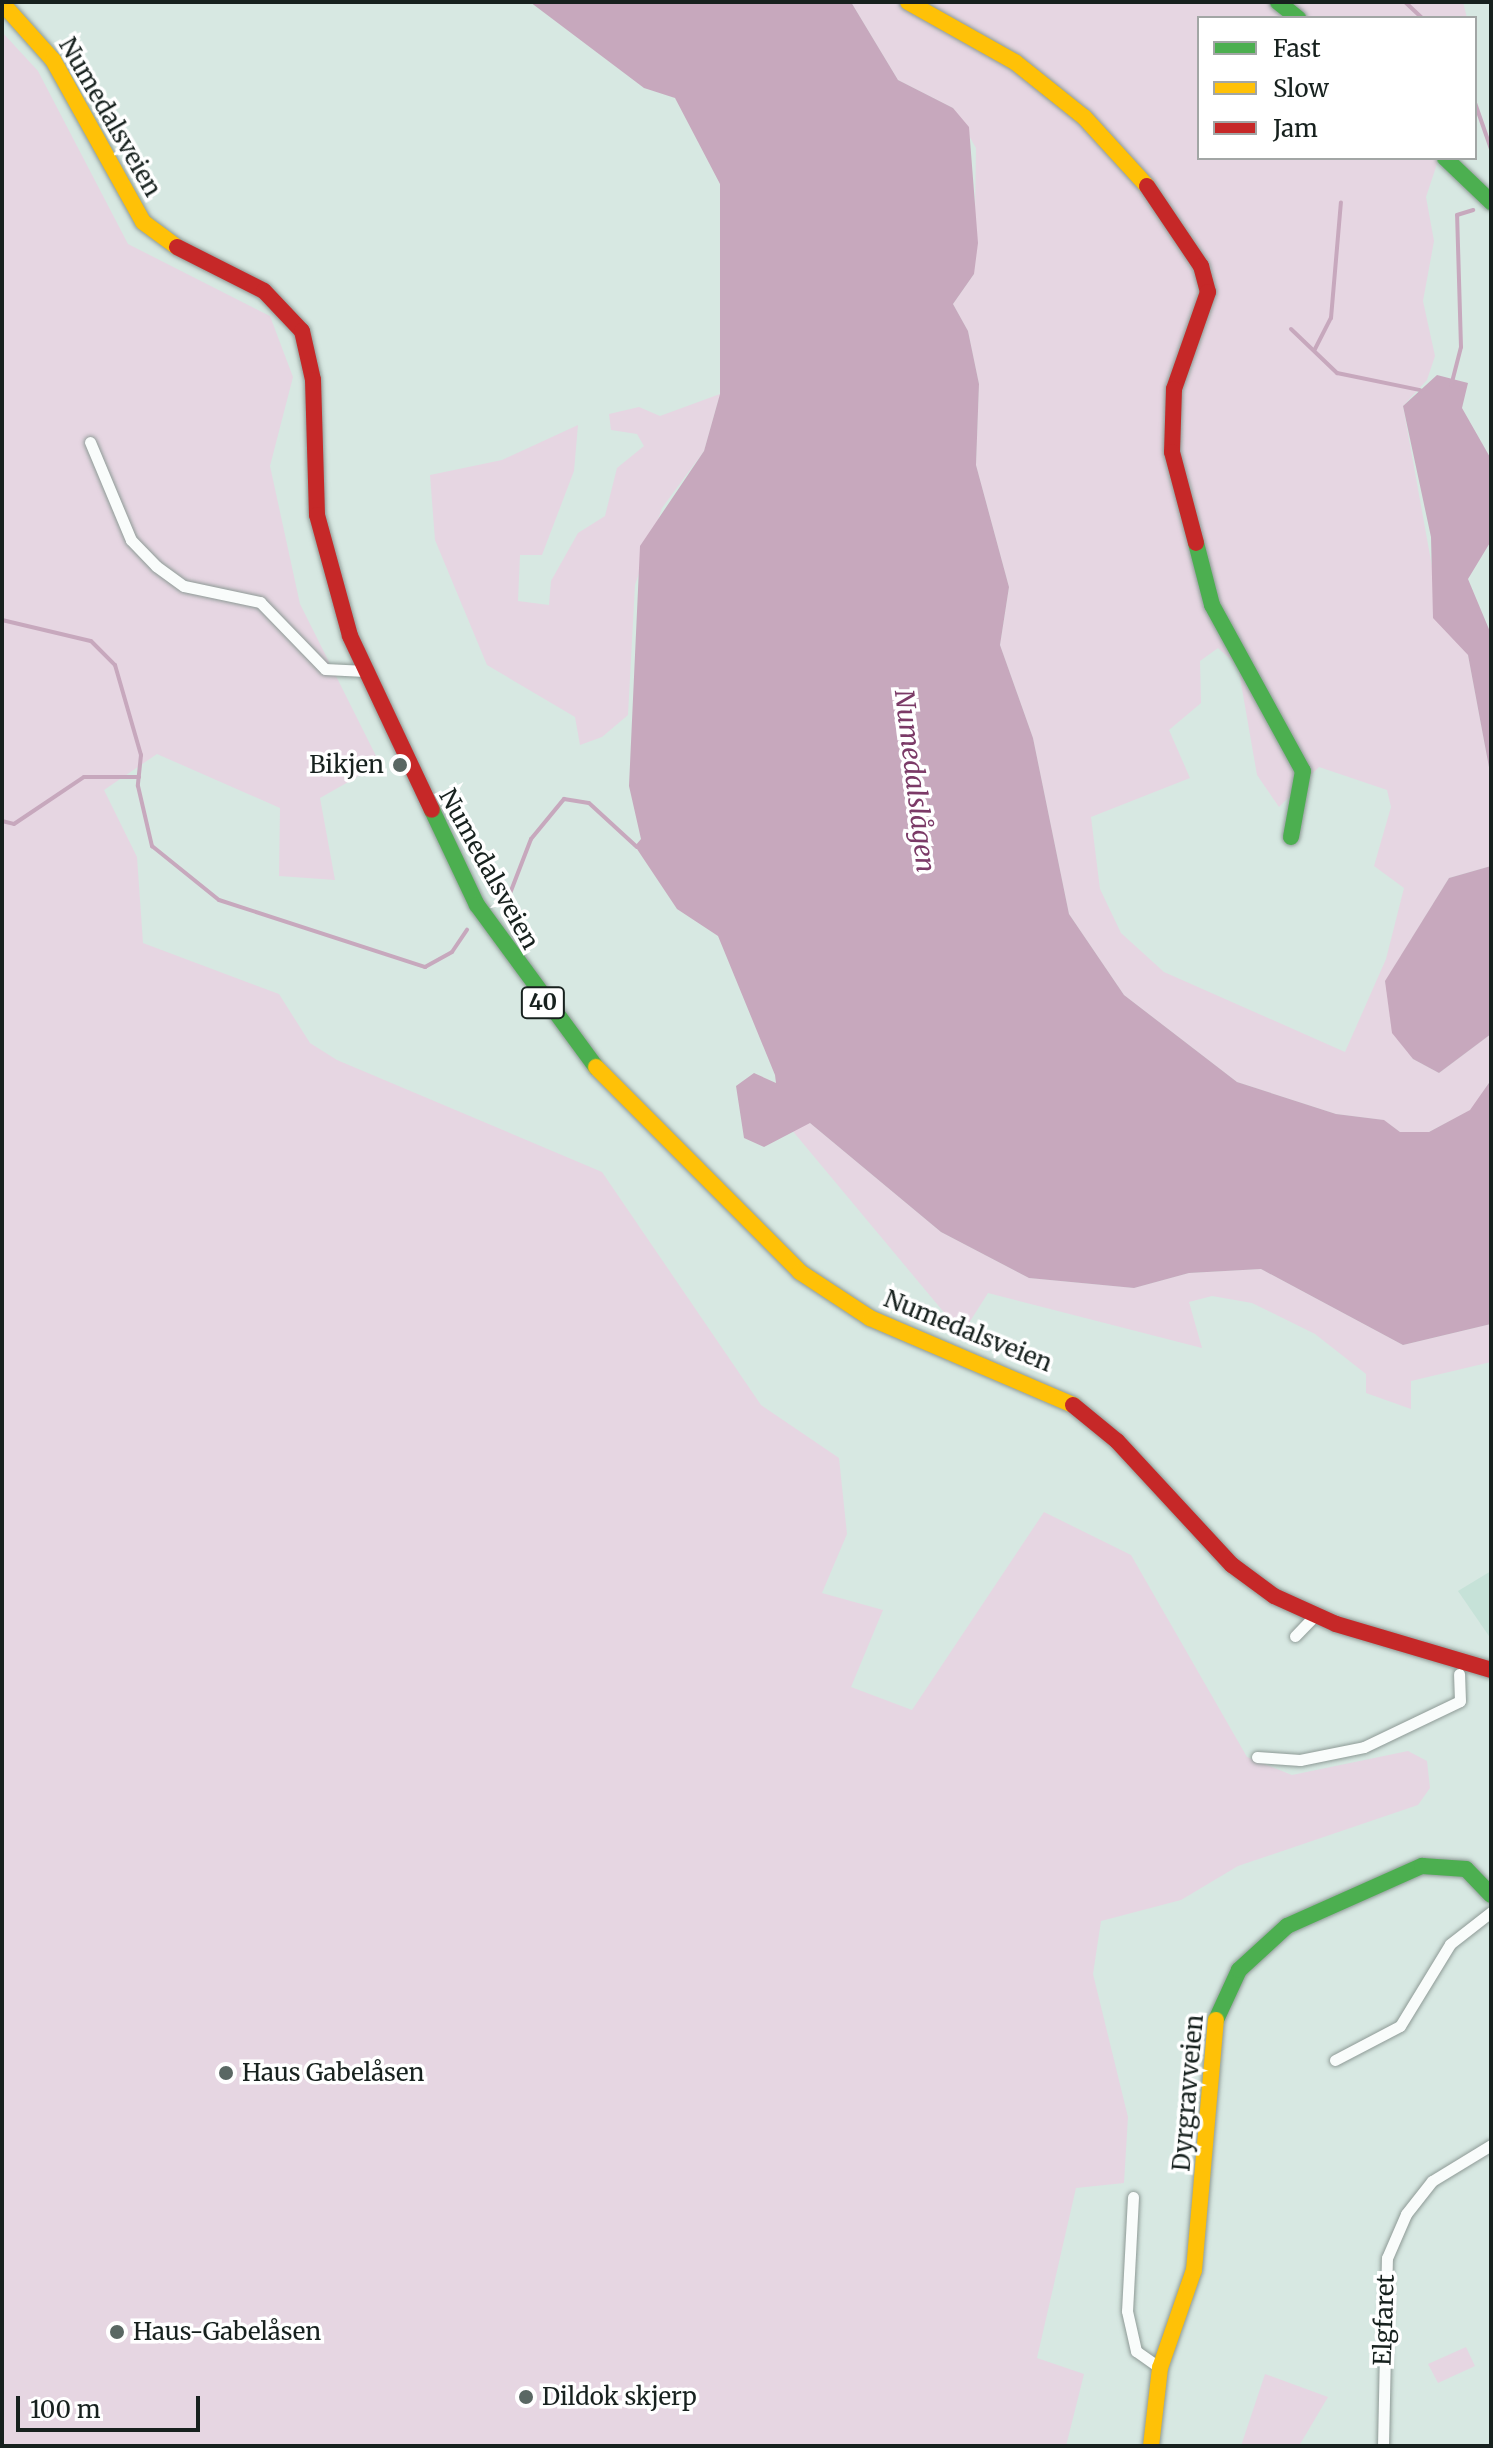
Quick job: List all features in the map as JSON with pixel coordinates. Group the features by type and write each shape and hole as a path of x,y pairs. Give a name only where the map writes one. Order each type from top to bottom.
{"main road":[{"path":"908,2 1015,62 1084,117 1139,175 1201,266 1208,292 1174,389 1172,452 1212,605 1303,771 1291,837"},
{"path":"1278,2 1296,16"},
{"name":"Numedalsveien","path":"2,3 57,67 143,222 181,253 264,291 302,331 313,380 320,537 365,671 490,927 570,1037 679,1157 779,1254 854,1310 1025,1378 1084,1412 1232,1565 1314,1616 1491,1670"},
{"path":"1447,160 1491,202"},
{"name":"Dyrgravveien","path":"1151,2446 1160,2368 1194,2270 1216,2016 1239,1970 1287,1926 1422,1866 1466,1869 1491,1895"}],"street":[{"path":"90,442 131,540 156,566 184,586 260,602 325,669 365,671"},
{"path":"1295,1636 1314,1616"},
{"path":"1257,1757 1300,1760 1364,1747 1460,1701 1459,1674"},
{"path":"1335,2060 1400,2026 1450,1944 1491,1912"},
{"name":"Elgfaret","path":"1383,2446 1387,2258 1406,2214 1432,2181 1491,2145"},
{"path":"1133,2197 1127,2311 1136,2351 1160,2368"}],"shaded area":[{"path":"851,2 1463,2 1466,16 1197,16 1197,160 1438,160 1426,197 1434,241 1423,301 1435,356 1427,380 1403,406 1433,572 1451,630 1468,655 1491,778 1491,866 1449,878 1385,982 1413,1059 1439,1073 1491,1034 1491,1080 1471,1110 1429,1132 1400,1132 1383,1120 1336,1114 1237,1082 1124,995 1069,914 1033,738 1000,645 1009,587 976,465 979,384 968,331 953,304 974,274 976,148 953,108 898,80","holes":["1218,648 1238,666 1257,775 1279,807 1319,767 1387,790 1391,807 1374,866 1404,888 1386,959 1345,1052 1164,972 1121,933 1100,889 1091,817 1190,778 1169,730 1201,703 1200,661"]},
{"path":"2,32 38,71 128,244 270,316 293,377 270,466 300,604 380,764 320,798 335,880 279,876 280,808 157,754 104,790 137,857 143,943 279,994 310,1043 337,1060 602,1172 761,1405 839,1458 847,1534 822,1593 883,1610 851,1687 912,1710 1044,1512 1131,1555 1247,1757 1292,1775 1408,1751 1427,1761 1430,1788 1418,1805 1238,1866 1181,1900 1101,1921 1093,1974 1128,2117 1124,2183 1076,2188 1037,2358 1084,2374 1066,2446 2,2446"},
{"path":"720,394 704,451 662,508 635,585 628,715 602,737 580,745 575,717 487,665 435,540 430,475 502,460 578,425 574,471 542,555 520,555 518,601 549,605 551,581 578,533 605,516 617,468 644,446 637,434 611,430 609,414 639,407 660,416"},
{"path":"810,1123 941,1232 1029,1278 1134,1288 1189,1273 1261,1269 1403,1345 1491,1324 1491,1362 1411,1381 1411,1409 1366,1393 1366,1374 1315,1334 1252,1303 1212,1296 1189,1302 1202,1348 988,1293 962,1334 791,1129"},
{"path":"1491,1571 1491,1639 1458,1591"},
{"path":"1466,2347 1475,2366 1438,2383 1428,2364"},
{"path":"1265,2374 1328,2397 1299,2446 1241,2446"}],"water":[{"name":"Numedalslågen","path":"530,2 851,2 898,80 953,108 969,127 978,243 974,274 953,304 968,331 979,384 976,465 1009,587 1000,645 1033,738 1069,914 1124,995 1237,1082 1336,1114 1384,1120 1400,1132 1429,1132 1470,1110 1491,1080 1491,1324 1403,1345 1261,1269 1189,1273 1134,1288 1029,1278 941,1232 810,1123 764,1147 744,1138 736,1086 754,1073 776,1083 775,1075 718,936 677,909 635,846 641,839 629,786 640,546 704,451 720,394 720,184 675,98 644,88"},
{"path":"1437,375 1468,383 1462,408 1491,459 1491,541 1468,579 1491,634 1491,778 1468,655 1433,618 1431,537 1403,406"},
{"path":"1491,866 1491,1034 1439,1073 1413,1059 1392,1033 1385,981 1449,878"}],"waterway":[{"path":"1405,2 1420,16"},
{"path":"1477,109 1491,149"},
{"path":"1315,349 1331,318 1341,202"},
{"path":"1451,386 1461,347 1457,215 1473,210"},
{"path":"1291,329 1337,373 1420,390"},
{"path":"2,620 91,641 115,665 141,755 138,786 152,846 219,900 425,967 452,952 467,930"},
{"path":"2,821 14,824 84,777 139,777"},
{"path":"504,909 531,839 564,799 589,803 637,847"}],"traffic: fast":[{"path":"1278,2 1296,16"},
{"path":"1447,160 1491,202"},
{"path":"1196,543 1212,605 1303,771 1291,837"},
{"path":"432,810 477,905 596,1067"},
{"path":"1216,2020 1239,1970 1287,1926 1422,1866 1466,1869 1491,1895"}],"traffic: slow":[{"path":"908,2 1015,62 1084,117 1147,186"},
{"path":"2,3 53,60 143,222 177,247"},
{"path":"596,1067 800,1272 870,1318 1073,1405"},
{"path":"1151,2446 1160,2368 1194,2270 1216,2020"}],"traffic: jam":[{"path":"1147,186 1201,266 1208,292 1174,389 1172,452 1196,543"},
{"path":"177,247 264,291 302,331 313,380 317,515 350,636 432,810"},
{"path":"1073,1405 1117,1441 1232,1565 1274,1596 1336,1624 1491,1670"}],"place":[{"name":"Bikjen","path":"400,765"},
{"name":"Haus Gabelåsen","path":"226,2073"},
{"name":"Haus-Gabelåsen","path":"117,2332"},
{"name":"Dildok skjerp","path":"526,2397"}]}
